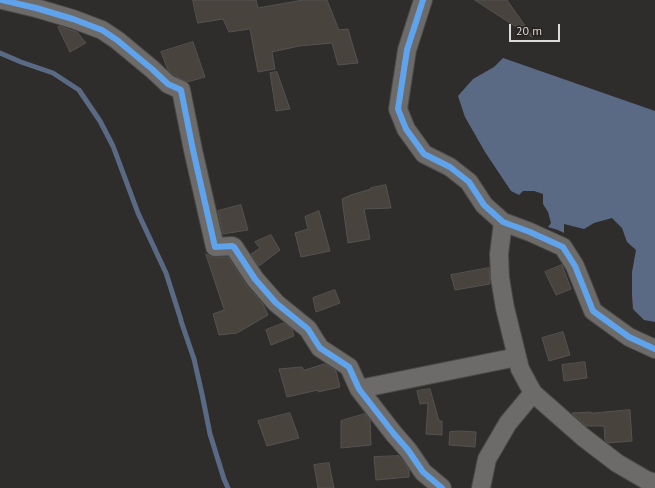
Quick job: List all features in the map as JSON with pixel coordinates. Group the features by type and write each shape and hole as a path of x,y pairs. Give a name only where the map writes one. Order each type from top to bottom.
{"street":[{"path":"2,0 73,19 102,30 117,40 168,84 181,90 215,247 234,247 255,279 276,303 308,329 320,348 349,367 359,389 408,450 423,472 442,488"},
{"path":"423,0 407,50 398,109 406,129 424,154 450,167 469,182 484,205 502,222 530,232 563,247 575,266 593,311 629,337 655,349"},
{"path":"502,222 499,254 500,278 505,308 520,369 533,393 583,437 616,463 646,480 655,483"},
{"path":"359,389 517,358"},
{"path":"482,488 487,459 508,423 533,393"}],"water":[{"path":"503,58 655,111 655,322 644,320 633,309 632,272 636,250 627,242 622,228 612,218 594,223 584,229 564,224 564,233 548,227 551,223 548,212 543,204 543,194 534,191 523,191 519,195 511,191 485,152 465,117 458,96 473,79 494,67"}],"building":[{"path":"193,0 256,0 258,8 303,0 327,0 339,30 348,29 358,63 338,65 332,43 299,46 272,52 275,69 258,72 250,29 229,32 223,19 198,23"},
{"path":"475,0 507,0 533,37 532,37"},
{"path":"60,26 77,32 86,43 70,52 58,27"},
{"path":"193,42 205,77 187,82 168,70 161,52"},
{"path":"277,72 290,109 276,111 270,73"},
{"path":"386,185 391,208 364,209 370,239 348,243 342,199 371,188"},
{"path":"241,205 248,230 223,234 218,211"},
{"path":"319,211 330,251 301,257 295,233 308,229 305,217"},
{"path":"271,235 280,250 259,266 251,254 260,248 255,242"},
{"path":"206,254 211,257 228,257 246,285 263,304 268,315 237,333 219,335 213,314 224,310"},
{"path":"562,265 571,289 556,295 545,272"},
{"path":"489,268 490,284 455,290 451,275"},
{"path":"335,290 340,303 316,312 313,298"},
{"path":"284,323 292,329 294,336 271,345 266,330"},
{"path":"563,332 570,355 549,361 542,338"},
{"path":"585,362 587,378 564,381 562,365"},
{"path":"325,364 336,371 340,387 287,397 279,369 302,367 304,370"},
{"path":"430,389 439,421 442,421 442,435 426,434 428,403 420,404 417,391"},
{"path":"630,410 632,441 608,443 605,440 604,426 586,426 572,413 591,413"},
{"path":"290,413 299,438 267,446 258,421"},
{"path":"365,414 370,420 371,445 341,448 341,421"},
{"path":"450,432 476,432 475,447 449,445"},
{"path":"399,456 409,470 409,477 376,480 374,457"},
{"path":"329,463 334,488 318,488 314,465"}],"waterway":[{"path":"0,53 53,73 79,90 100,121 113,146 138,213 166,273 194,359 210,434 228,488"}],"cycle path":[{"path":"2,0 73,19 102,30 117,40 168,84 181,90 215,247 234,247 255,279 276,303 308,329 320,348 349,367 359,389 408,450 423,472 442,488"},
{"path":"423,0 407,50 398,109 406,129 424,154 450,167 469,182 484,205 503,222 563,247 575,266 593,311 629,337 655,349"}]}
